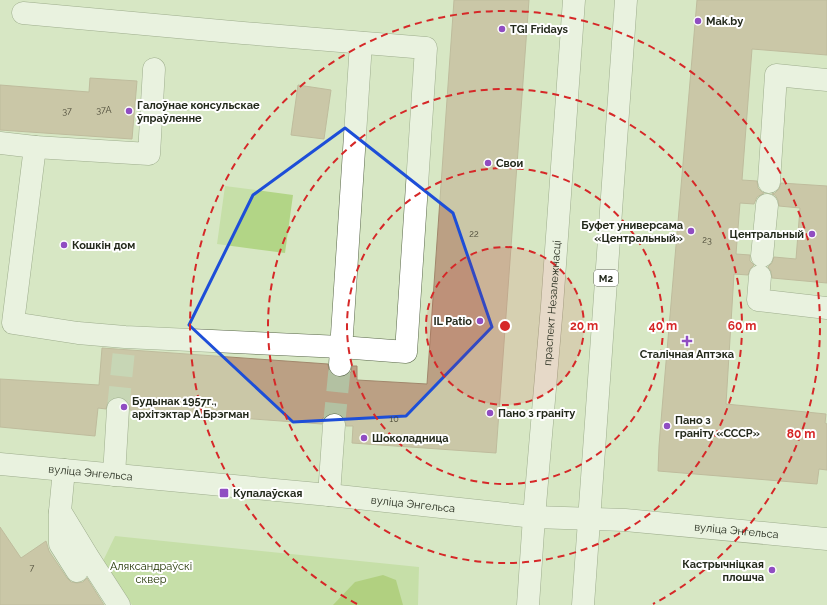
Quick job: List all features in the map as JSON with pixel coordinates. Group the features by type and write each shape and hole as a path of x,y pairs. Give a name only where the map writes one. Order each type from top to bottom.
{"main road":[{"name":"праспект Незалежнасці","path":"528,605 552,306 574,0"},
{"name":"М2","path":"583,605 626,0"},
{"path":"23,13 426,48 406,352 340,356 124,343 78,332 13,323 35,147"},
{"path":"340,356 361,43"},
{"path":"0,143 35,147 149,154 154,69"},
{"path":"768,182 776,75 827,80"},
{"path":"767,206 758,300 827,308"},
{"path":"114,475 118,410"},
{"path":"329,495 334,425"},
{"name":"вуліца Энгельса","path":"0,464 329,495 534,517 588,520 625,520 827,539"},
{"path":"64,470 60,510 60,544 77,571"},
{"path":"60,510 88,557 120,605"}],"highlighted area":[{"path":"345,128 453,213 492,327 406,416 293,422 189,325 253,195"}],"green space":[{"path":"225,186 293,195 285,253 217,244"},
{"name":"Аляксандраўскі сквер","path":"115,536 419,567 418,605 132,605 103,561"},
{"path":"383,575 396,580 403,605 333,605 355,582"}],"building":[{"path":"454,0 529,0 496,453 352,443 353,426 346,426 345,419 341,414 335,413 328,414 323,418 322,424 130,410 129,403 125,398 118,397 113,398 108,402 106,409 98,408 95,436 0,427 0,379 99,385 102,348 328,364 329,371 333,375 339,377 346,376 351,372 352,366 357,366 357,380 427,384"},
{"path":"697,0 827,0 827,55 752,49 742,180 757,181 758,188 764,193 757,197 754,204 740,203 736,254 750,255 750,261 754,265 750,269 748,275 734,274 726,404 826,414 827,470 819,469 817,484 658,471"},
{"path":"90,78 137,81 132,139 0,130 0,85 89,92"},
{"path":"298,85 331,90 324,139 291,135"},
{"name":"Центральный","path":"781,183 827,186 827,283 772,278 771,271 768,267 772,263 774,257 796,259 800,208 779,206 778,200 775,195 772,194 779,189"},
{"path":"0,527 21,558 46,541 49,551 67,578 71,582 77,583 83,582 87,578 104,605 0,605"}],"tunnel":[{"path":"118,409 124,350"},
{"path":"334,425 340,365"}],"place":[{"name":"Mak.by","path":"698,21"},
{"name":"TGI Fridays","path":"502,29"},
{"name":"Галоўнае консульскае ўпраўленне","path":"129,111"},
{"name":"Свои","path":"488,163"},
{"name":"Буфет универсама «Центральный»","path":"691,231"},
{"name":"Центральный","path":"812,234"},
{"name":"Кошкін дом","path":"64,245"},
{"name":"IL Patio","path":"480,321"},
{"name":"Сталічная Аптэка","path":"687,341"},
{"name":"Будынак 1957г., архітэктар А.Брэгман","path":"124,407"},
{"name":"Пано з граніту","path":"490,413"},
{"name":"Пано з граніту «СССР»","path":"667,426"},
{"name":"Шоколадница","path":"364,438"},
{"name":"Купалаўская","path":"224,493"},
{"name":"Кастрычніцкая плошча","path":"772,570"}]}
